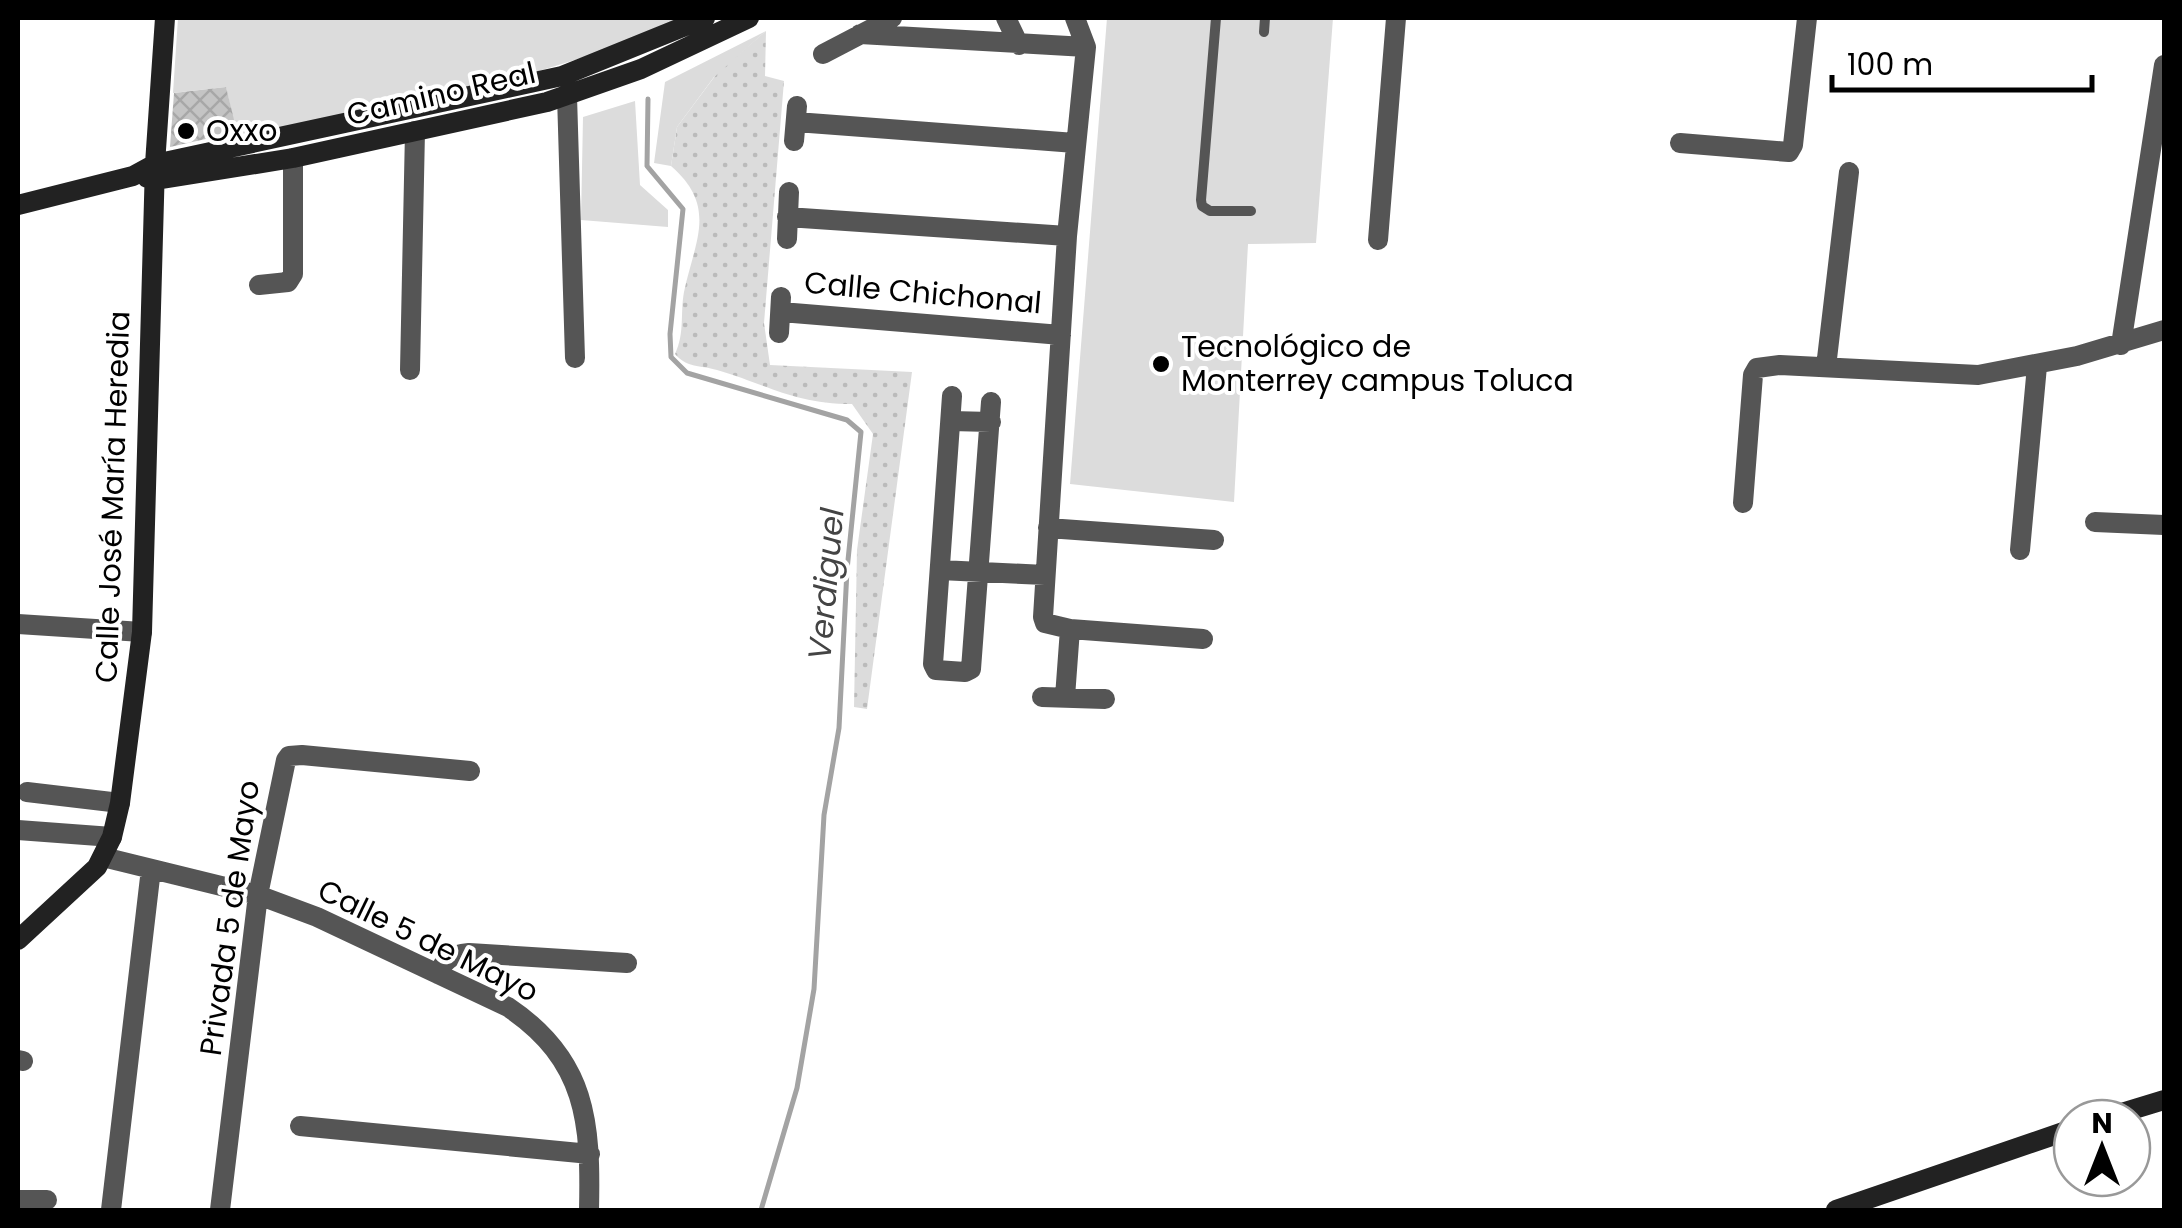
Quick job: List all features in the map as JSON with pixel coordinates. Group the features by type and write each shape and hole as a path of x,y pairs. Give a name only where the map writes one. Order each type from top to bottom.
{"main road":[{"name":"Calle José María Heredia","path":"18,940 88,877 103,857 120,803 142,632 156,172 165,18"},
{"name":"Camino Real","path":"156,172 293,158 415,132 506,100 705,18"},
{"name":"Camino Real","path":"18,205 133,176 506,100 567,96 641,69 749,18"},
{"path":"1836,1210 2052,1136"}],"street":[{"path":"823,54 892,18"},
{"path":"1006,18 1019,44"},
{"path":"1075,18 1086,47 1068,236 1045,575 1046,624 1204,639"},
{"path":"1378,240 1396,18"},
{"path":"1680,143 1789,152 1793,145 1807,18"},
{"path":"860,34 1086,47"},
{"path":"2121,345 2164,65"},
{"path":"567,96 576,358"},
{"path":"796,123 1075,143"},
{"path":"410,370 415,132"},
{"path":"259,285 288,282 293,274 293,158"},
{"path":"1826,367 1849,172"},
{"path":"787,239 789,192"},
{"path":"788,217 1068,236"},
{"name":"Calle Chichonal","path":"780,314 1062,335"},
{"path":"1743,503 1752,375 1757,368 1826,367 1978,375 2037,366 2164,330"},
{"path":"2020,550 2037,366"},
{"path":"951,421 991,412 971,669 965,672 934,669 952,396"},
{"path":"2095,522 2164,525"},
{"path":"1048,528 1214,540"},
{"path":"940,570 1045,575"},
{"path":"18,624 142,632"},
{"path":"1065,697 1070,628"},
{"path":"1042,697 1105,698"},
{"name":"Privada 5 de Mayo","path":"220,1210 258,895 282,770 290,756 302,754 470,771"},
{"path":"27,792 120,803"},
{"path":"18,830 112,838"},
{"name":"Calle 5 de Mayo","path":"103,857 258,895 317,916 508,1007 531,1022 554,1047 580,1093 590,1154 589,1210"},
{"path":"112,1210 151,869"},
{"path":"438,974 443,962 453,955 469,953 627,963"},
{"path":"300,1126 590,1154"},
{"path":"21,1204 47,1200"}],"lane":[{"path":"1216,18 1202,206 1210,211 1251,211"},
{"path":"1264,32 1265,18"}],"shaded area":[{"path":"178,18 680,18 627,41 519,77 237,136 226,87 173,93"},
{"name":"Tecnológico de Monterrey campus Toluca","path":"1107,18 1333,18 1316,243 1248,244 1234,502 1070,484"},
{"path":"766,31 765,76 784,81 764,323 770,365 912,372 867,709 854,707 857,550 873,434 852,404 798,397 689,364 675,354 699,225 694,196 671,166 677,127 718,72"},
{"path":"766,31 714,77 677,127 671,166 654,163 665,82"},
{"path":"635,101 640,185 668,210 668,227 581,220 583,117"}],"building":[{"path":"226,87 237,132 170,147 174,93"}],"waterway":[{"name":"Verdiguel","path":"648,99 647,166 683,209 671,357 687,373 847,420 861,432 847,570 839,728 824,815 814,989 797,1088 761,1210"}],"place":[{"name":"Oxxo","path":"186,131"},
{"name":"Tecnológico de Monterrey campus Toluca","path":"1161,364"}]}
